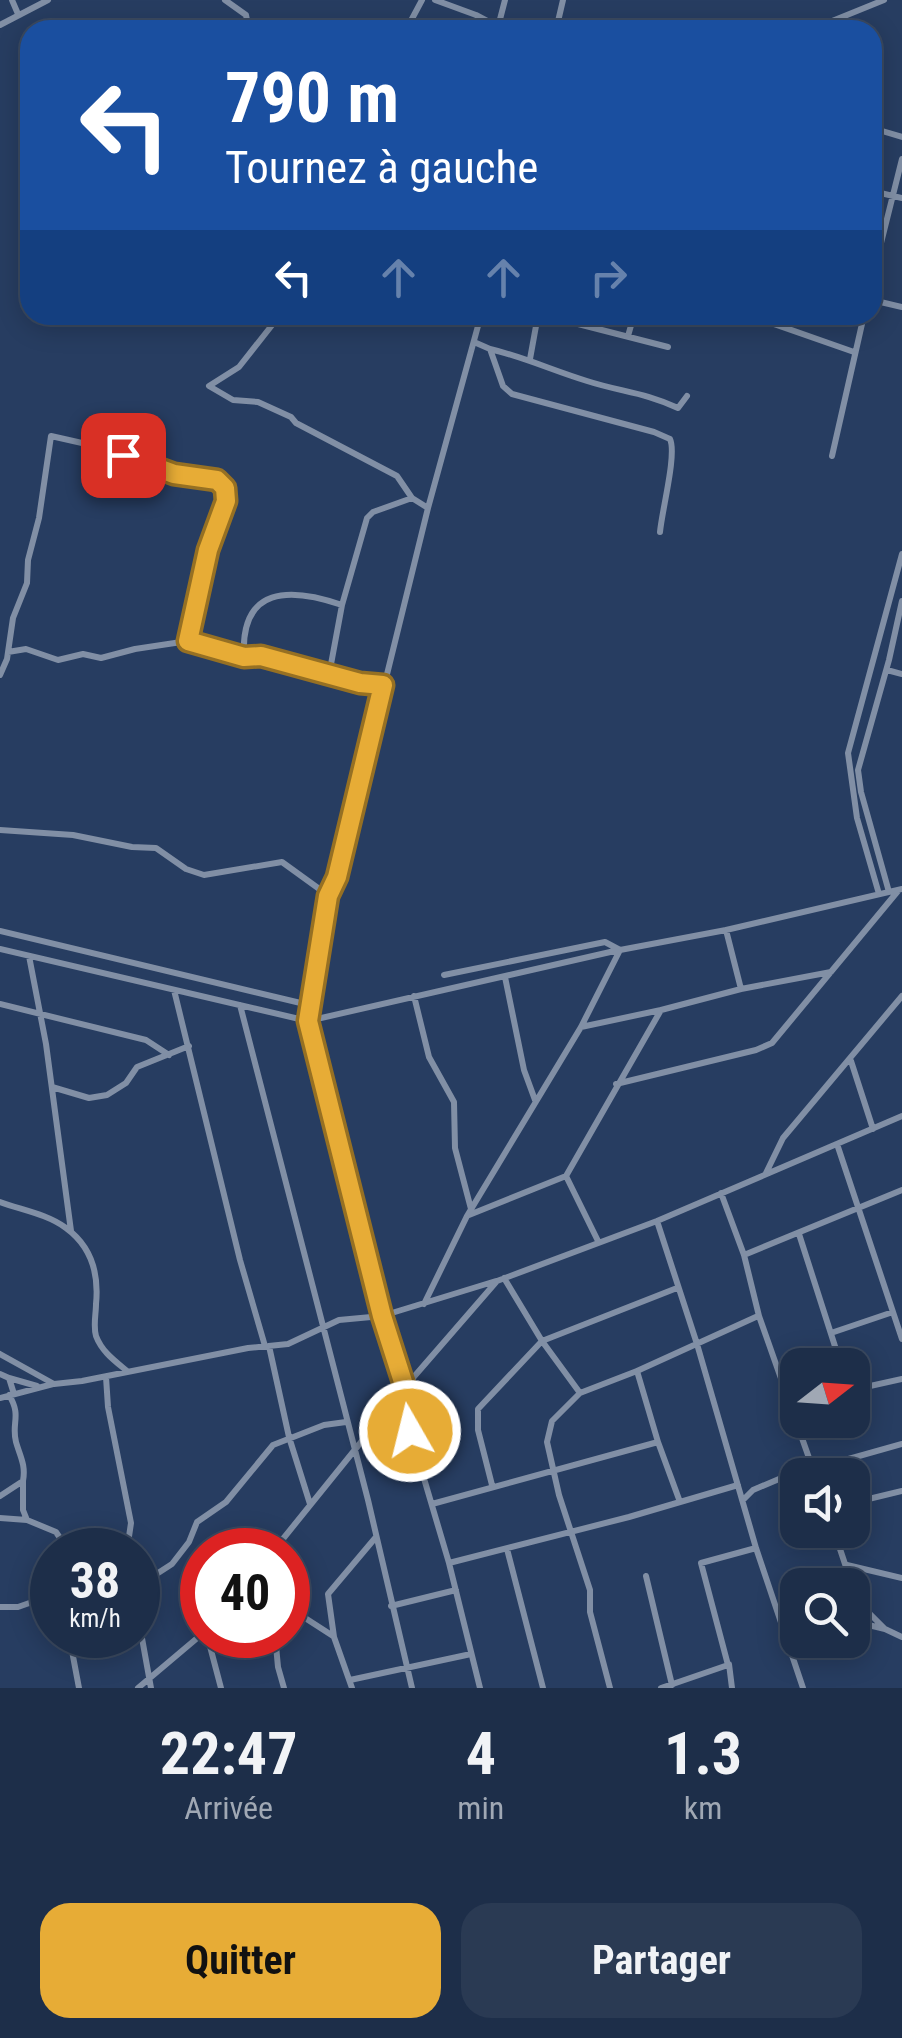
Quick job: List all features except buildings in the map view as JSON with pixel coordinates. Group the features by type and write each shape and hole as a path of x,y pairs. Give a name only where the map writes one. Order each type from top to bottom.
{"street":[{"path":"12,0 18,14"},
{"path":"0,26 48,0"},
{"path":"225,0 246,14 247,20"},
{"path":"435,0 485,20"},
{"path":"835,20 884,0"},
{"path":"882,237 902,159"},
{"path":"882,193 902,198"},
{"path":"272,325 239,367 209,386 233,400 258,402 288,415 296,423 397,476 412,498 428,508"},
{"path":"478,325 428,508 337,877 328,896 308,1021 480,1688"},
{"path":"530,359 538,325"},
{"path":"582,325 668,346"},
{"path":"628,336 631,325"},
{"path":"777,325 854,352"},
{"path":"832,456 861,325"},
{"path":"474,342 592,383 643,392 678,408 687,396"},
{"path":"490,349 502,386 512,394 670,439 674,449 660,532"},
{"path":"0,675 13,618 27,583 51,436 102,447 174,474 221,482 226,501 208,550 188,641"},
{"path":"330,675 342,604 367,518 372,512 412,498"},
{"path":"879,894 856,818 848,753 902,554"},
{"path":"244,657 247,620 254,608 272,598 298,592 342,604"},
{"path":"889,892 858,770 902,601"},
{"path":"8,652 26,649 58,660 82,654 94,658 188,641 244,657 261,656 383,685"},
{"path":"887,670 902,674"},
{"path":"0,830 156,848 186,869 204,875 282,862 328,896"},
{"path":"0,950 308,1021 901,889"},
{"path":"616,1084 772,1043 901,889"},
{"path":"726,930 741,989"},
{"path":"0,932 309,1006"},
{"path":"17,954 21,936"},
{"path":"444,975 605,942 620,950"},
{"path":"424,1304 469,1212 582,1027 620,950"},
{"path":"29,956 52,1086 71,1231"},
{"path":"582,1027 832,971"},
{"path":"505,977 524,1070 536,1101"},
{"path":"174,990 240,1260 310,1506"},
{"path":"414,996 430,1058 454,1104 455,1148 469,1212"},
{"path":"901,998 902,1009"},
{"path":"766,1174 783,1138 901,998"},
{"path":"0,1004 146,1040 170,1056"},
{"path":"240,1005 412,1688"},
{"path":"469,1212 566,1176 661,1010"},
{"path":"52,1086 89,1098 106,1094 126,1082 137,1067 189,1046"},
{"path":"850,1060 873,1129"},
{"path":"8,1395 36,1386 106,1377 299,1340 349,1318 382,1316 424,1304 500,1280 657,1220 902,1116"},
{"path":"837,1144 902,1338"},
{"path":"566,1176 598,1241"},
{"path":"744,1255 902,1190"},
{"path":"721,1193 780,1369"},
{"path":"0,1202 55,1221 71,1231 94,1262 98,1282 96,1336 108,1355 128,1372"},
{"path":"657,1220 756,1548 791,1636 803,1688"},
{"path":"799,1234 836,1348"},
{"path":"500,1280 580,1392"},
{"path":"292,1528 402,1391 500,1280"},
{"path":"492,1486 478,1430 478,1410 542,1342 676,1288"},
{"path":"831,1333 893,1312"},
{"path":"610,1688 590,1612 590,1590 554,1470 548,1430 580,1392 759,1316"},
{"path":"0,1354 54,1384"},
{"path":"637,1371 680,1502"},
{"path":"0,1374 36,1386"},
{"path":"106,1377 130,1528"},
{"path":"10,1378 8,1395 18,1412 14,1436 25,1469 23,1510 27,1520"},
{"path":"870,1386 902,1379"},
{"path":"160,1572 190,1542 197,1522 226,1502 274,1445 288,1437 346,1422"},
{"path":"432,1504 658,1442"},
{"path":"854,1458 902,1444"},
{"path":"0,1496 23,1481"},
{"path":"744,1500 753,1490 780,1481"},
{"path":"449,1563 738,1485"},
{"path":"870,1498 902,1491"},
{"path":"0,1518 27,1520 46,1528"},
{"path":"376,1537 328,1594 334,1636 351,1684 369,1674 407,1670 471,1654"},
{"path":"732,1688 701,1563 756,1548"},
{"path":"841,1548 848,1568"},
{"path":"507,1549 543,1688"},
{"path":"847,1565 902,1578"},
{"path":"646,1576 672,1685"},
{"path":"392,1606 456,1590"},
{"path":"0,1607 30,1602"},
{"path":"870,1616 885,1629"},
{"path":"310,1621 334,1636"},
{"path":"870,1625 902,1637"},
{"path":"402,1653 422,1665"},
{"path":"138,1688 150,1685 180,1657"},
{"path":"73,1658 79,1688"},
{"path":"145,1658 150,1685"},
{"path":"212,1658 221,1688"},
{"path":"278,1658 284,1688"},
{"path":"661,1688 725,1668 728,1663"}],"route":[{"path":"123,455 174,474 211,478 225,488 226,501 212,535 188,641 244,657 261,656 360,683 383,685 337,877 328,896 308,1021 382,1316 405,1388 399,1394 410,1431"}]}
